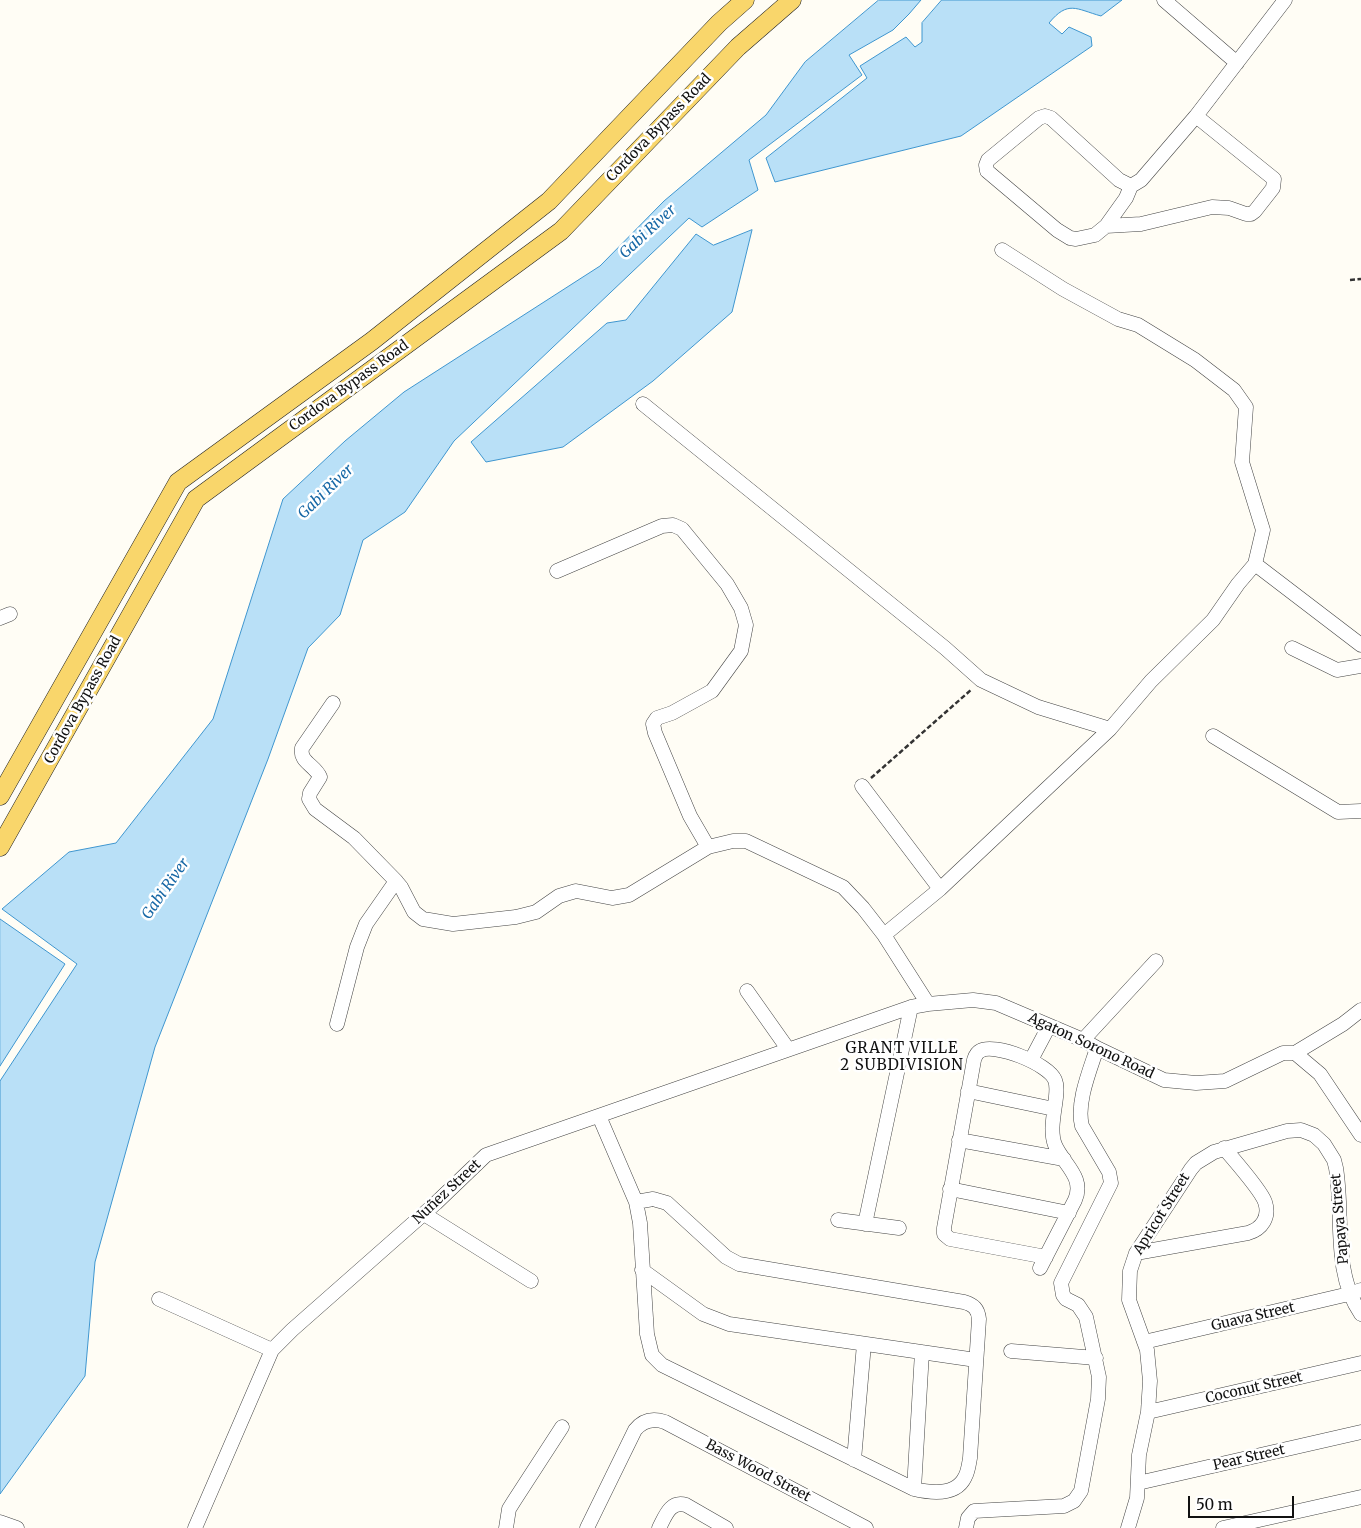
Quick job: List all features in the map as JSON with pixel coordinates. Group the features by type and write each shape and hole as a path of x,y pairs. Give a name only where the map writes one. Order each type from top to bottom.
{"main road":[{"name":"Cordova Bypass Road","path":"0,796 178,482 372,341 549,201 719,22 745,0"},
{"name":"Cordova Bypass Road","path":"0,847 196,499 561,231 738,47 792,0"}],"street":[{"path":"1164,0 1237,63"},
{"path":"1131,186 1119,180 1046,116 1039,118 988,160 986,166 987,171 1057,230 1070,238 1076,239 1095,235 1106,226 1126,198 1131,186 1142,180 1196,116 1285,0"},
{"path":"1106,226 1141,224 1212,207 1230,208 1246,214 1255,212 1273,188 1274,179 1196,116"},
{"path":"884,935 940,889 1110,729 1150,681 1213,620 1238,584 1255,564 1263,530 1242,462 1246,407 1234,390 1195,360 1138,325 1118,318 1062,289 1002,250"},
{"path":"643,404 945,648 981,680 1038,707 1110,729"},
{"path":"557,571 662,526 673,525 682,529 688,536 727,584 741,608 746,625 741,652 718,683 712,690 672,713 657,718 653,724 655,733 690,816 708,847"},
{"path":"1255,564 1361,645"},
{"path":"1292,648 1337,670 1361,666"},
{"path":"334,703 302,748 301,754 303,758 320,777 310,793 309,799 315,809 354,838 401,886 414,912 423,919 453,924 516,917 536,912 559,896 576,891 612,898 629,895 708,847 746,841 842,887 863,908 884,935 928,1004"},
{"path":"1213,736 1338,812 1361,810"},
{"path":"862,786 940,889"},
{"path":"337,1024 357,947 366,924 396,881"},
{"path":"1083,1040 1156,961"},
{"path":"747,991 788,1049"},
{"name":"Agaton Sorono Road","path":"928,1004 973,1000 996,1003 1083,1040 1164,1080 1196,1083 1225,1081 1283,1053 1295,1053 1344,1024 1361,1010"},
{"name":"Nuñez Street","path":"195,1528 272,1350 292,1330 424,1214 486,1155 788,1049 911,1007 928,1004"},
{"path":"865,1224 911,1007"},
{"path":"1030,1060 1049,1026"},
{"path":"966,1528 968,1518 974,1511 1064,1506 1074,1502 1079,1497 1098,1399 1099,1378 1086,1317 1078,1305 1066,1299 1061,1289 1063,1277 1110,1183 1109,1172 1082,1126 1080,1118 1084,1093 1097,1048"},
{"path":"994,1050 1030,1060 1047,1070 1055,1078 1057,1088 1054,1109 1055,1145 1074,1175 1078,1190 1069,1213 1043,1263 948,1238 944,1234 950,1189 974,1060 979,1051 994,1050"},
{"path":"1295,1053 1320,1074 1361,1135"},
{"path":"968,1091 1054,1109"},
{"path":"599,1116 636,1202 640,1223 647,1334 652,1355 662,1365 914,1489 943,1492 959,1486 966,1477 970,1458 979,1319 977,1309 971,1304 739,1264 726,1257 667,1203 653,1199 636,1202"},
{"name":"Apricot Street","path":"1128,1528 1136,1506 1139,1455 1148,1412 1150,1370 1144,1342 1134,1317 1128,1290 1130,1270 1136,1253 1191,1169 1203,1158 1224,1148 1294,1130 1308,1132"},
{"name":"Papaya Street","path":"1308,1132 1324,1144 1336,1168 1342,1253 1361,1314"},
{"path":"959,1140 1064,1159"},
{"path":"1136,1253 1248,1233 1254,1231 1263,1223 1266,1213 1263,1198 1224,1148"},
{"path":"950,1189 1069,1213"},
{"path":"424,1214 531,1281"},
{"path":"838,1220 899,1228"},
{"path":"642,1270 703,1314 729,1324 976,1360"},
{"name":"Guava Street","path":"1144,1342 1355,1292"},
{"path":"159,1299 272,1350"},
{"path":"854,1460 864,1344"},
{"path":"1011,1351 1096,1358"},
{"path":"914,1489 922,1352"},
{"name":"Coconut Street","path":"1148,1412 1361,1364"},
{"name":"Bass Wood Street","path":"587,1528 635,1430 647,1420 665,1422 855,1526"},
{"path":"506,1528 510,1509 514,1501 562,1428"},
{"name":"Pear Street","path":"1138,1483 1361,1432"},
{"path":"1222,1528 1361,1498"},
{"path":"659,1528 671,1508 675,1504 680,1503 726,1528"},
{"path":"0,1522 17,1528"}],"path":[{"path":"1350,280 1361,279"},
{"path":"862,786 981,680"}],"water":[{"name":"Gabi River","path":"879,0 921,0 893,30 849,55 862,75 749,160 758,190 702,227 689,218 454,441 405,512 363,540 340,615 308,648 268,759 155,1047 95,1262 85,1376 0,1494 0,1081 77,964 2,909 69,852 116,843 213,719 283,499 345,441 404,392 600,266 664,201 766,115 805,62"},
{"path":"942,0 1122,0 1101,16 1073,8 1062,11 1056,16 1049,23 1062,34 1069,27 1091,37 1092,46 961,136 775,182 766,158 867,78 860,66 906,37 915,47 922,42 922,23"},
{"path":"752,230 732,312 653,381 563,447 486,462 471,442 607,323 626,320 696,234 713,245"},
{"path":"0,919 65,964 0,1066"}],"district":[{"name":"GRANT VILLE 2 SUBDIVISION","path":"902,1058"}]}
